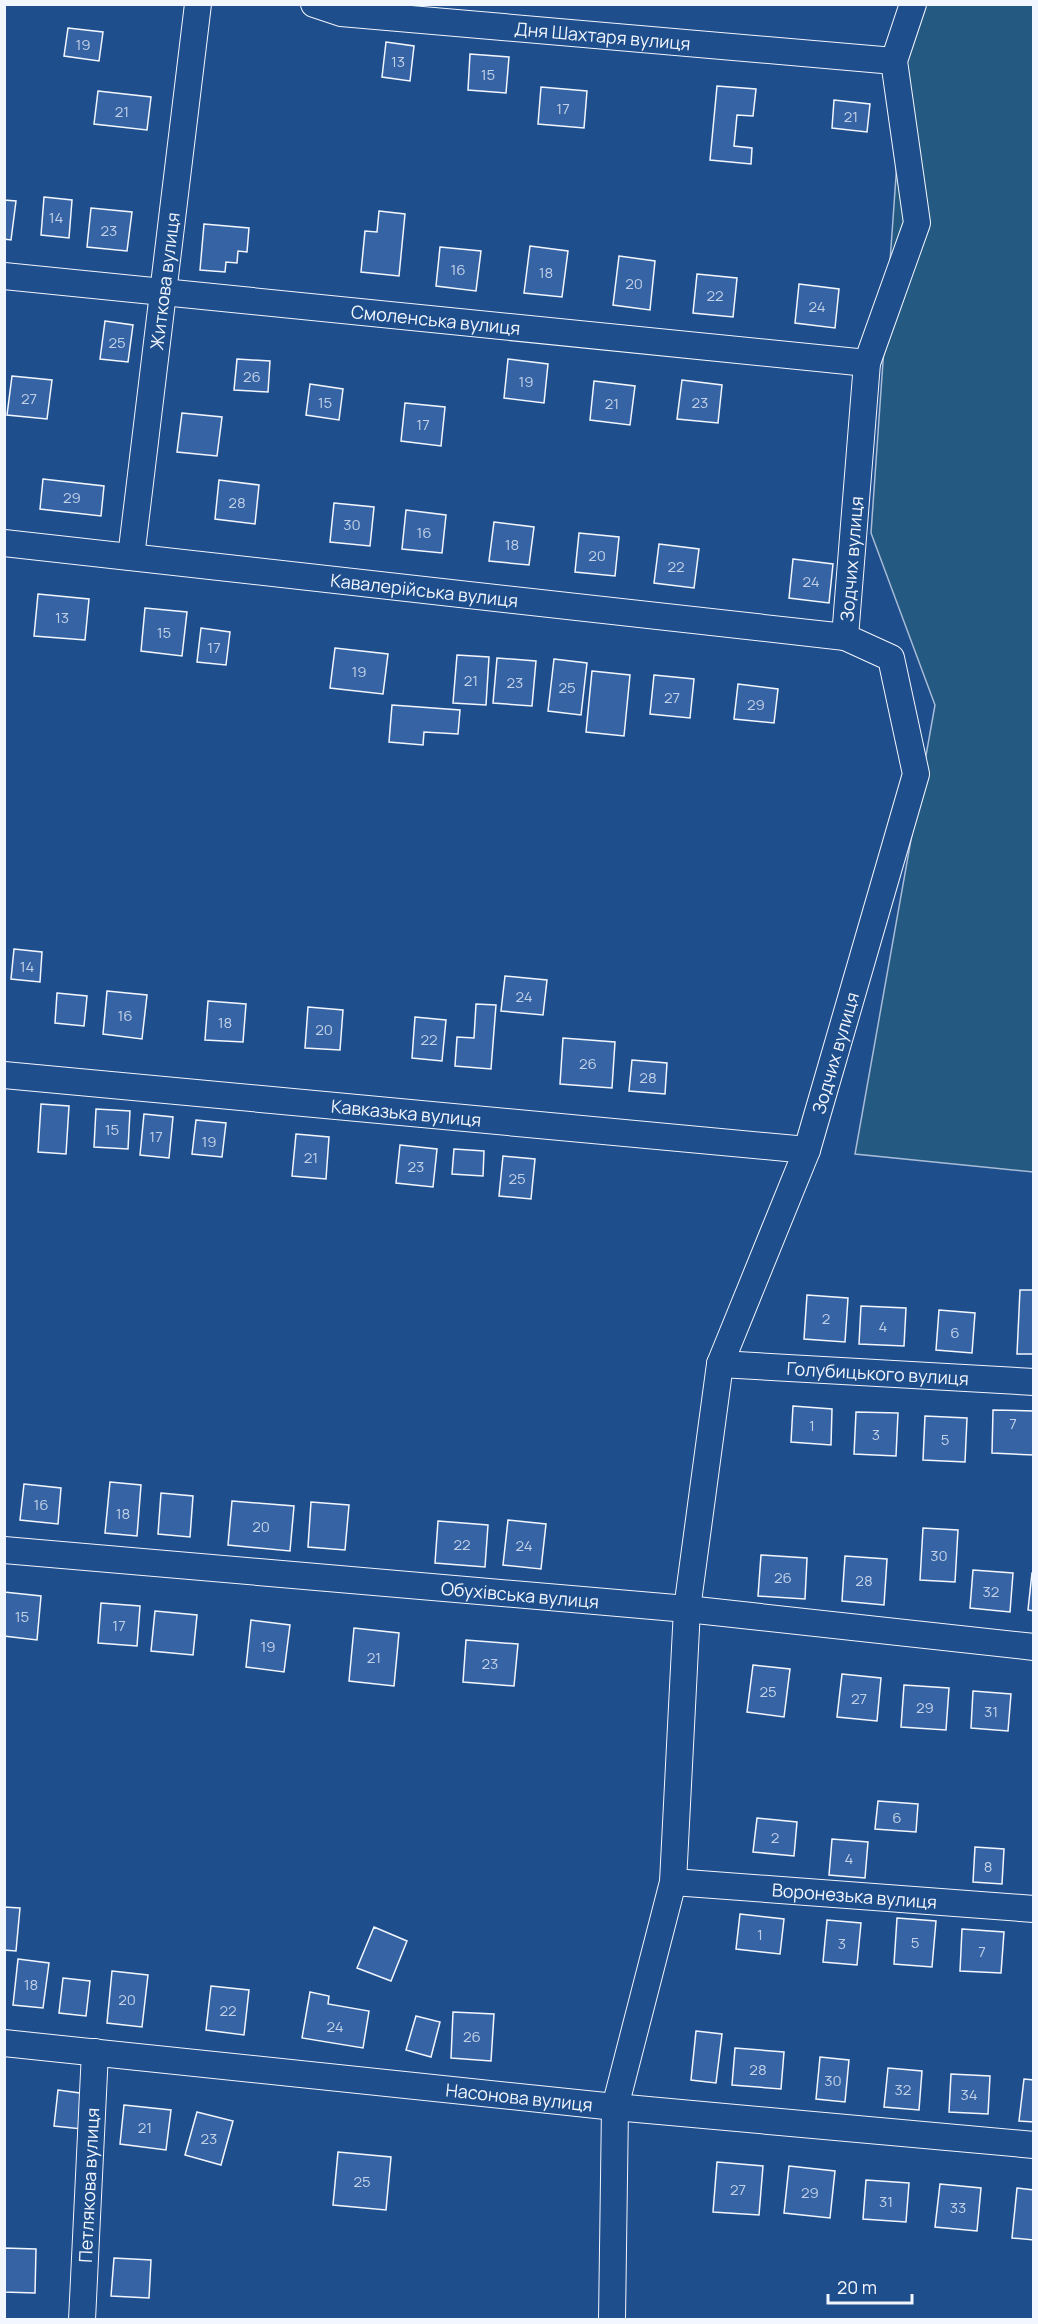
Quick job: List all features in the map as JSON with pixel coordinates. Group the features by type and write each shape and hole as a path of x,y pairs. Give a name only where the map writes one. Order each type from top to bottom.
{"street":[{"name":"Житкова вулиця","path":"131,557 198,4"},
{"name":"Дня Шахтаря вулиця","path":"314,4 341,13 894,61"},
{"name":"Зодчих вулиця","path":"807,1150 916,774 891,658 845,637 867,363 917,223 894,61 913,4"},
{"name":"Смоленська вулиця","path":"4,276 867,363"},
{"name":"Кавалерійська вулиця","path":"4,543 845,637"},
{"name":"Кавказька вулиця","path":"4,1075 807,1150"},
{"path":"612,2319 615,2107 673,1882 687,1609 720,1364 807,1150"},
{"name":"Голубицького вулиця","path":"720,1364 1034,1382"},
{"name":"Обухівська вулиця","path":"4,1551 687,1609 1034,1647"},
{"name":"Воронезька вулиця","path":"673,1882 1034,1910"},
{"name":"Насонова вулиця","path":"4,2043 615,2107 1034,2145"},
{"name":"Петлякова вулиця","path":"82,2319 95,2052"}],"shaded area":[{"path":"908,5 1033,5 1033,1172 855,1154 935,705 871,533"}],"building":[{"path":"68,28 103,32 99,61 64,56"},
{"path":"386,42 414,46 410,81 382,77"},
{"path":"470,54 509,57 506,93 468,90"},
{"path":"717,86 756,89 753,116 737,115 734,146 752,148 751,164 710,160"},
{"path":"541,87 587,91 584,128 538,124"},
{"path":"98,91 151,97 147,130 94,124"},
{"path":"834,100 870,104 867,132 832,128"},
{"path":"44,197 72,200 69,238 41,235"},
{"path":"4,200 16,201 11,240 4,239"},
{"path":"91,208 132,212 127,251 87,247"},
{"path":"379,211 405,214 399,276 361,272 365,231 377,232"},
{"path":"204,224 249,228 247,252 238,251 237,263 226,262 225,272 200,270"},
{"path":"530,246 568,251 562,297 524,293"},
{"path":"440,247 481,251 476,291 436,286"},
{"path":"619,256 655,261 650,310 613,305"},
{"path":"697,274 737,278 733,317 693,313"},
{"path":"799,284 839,289 835,328 795,323"},
{"path":"105,321 133,325 128,362 100,359"},
{"path":"237,359 270,361 268,392 234,390"},
{"path":"508,359 548,364 544,403 504,398"},
{"path":"12,376 52,380 47,419 7,415"},
{"path":"682,380 722,385 718,423 677,419"},
{"path":"594,381 635,386 630,425 590,420"},
{"path":"310,384 343,389 339,420 306,415"},
{"path":"405,403 445,407 441,446 401,441"},
{"path":"182,413 222,417 217,456 177,452"},
{"path":"43,479 104,486 101,516 40,509"},
{"path":"219,480 259,485 255,524 215,519"},
{"path":"334,503 374,507 370,546 330,542"},
{"path":"406,510 446,515 442,553 402,549"},
{"path":"494,522 534,527 529,565 489,561"},
{"path":"579,533 619,537 615,576 575,572"},
{"path":"659,544 699,549 694,588 654,583"},
{"path":"793,559 833,564 829,603 789,598"},
{"path":"38,594 89,599 85,640 34,636"},
{"path":"145,608 187,612 182,656 141,651"},
{"path":"201,628 230,632 226,665 197,662"},
{"path":"335,648 388,654 383,694 330,688"},
{"path":"457,655 489,657 486,705 453,703"},
{"path":"497,658 536,661 532,706 493,703"},
{"path":"554,659 587,663 581,715 548,711"},
{"path":"592,671 630,675 624,736 586,732"},
{"path":"654,675 694,679 690,718 650,714"},
{"path":"738,684 778,689 774,723 734,719"},
{"path":"392,705 460,710 458,734 424,732 423,745 389,742"},
{"path":"14,949 42,952 40,982 11,979"},
{"path":"505,976 547,980 543,1015 501,1011"},
{"path":"107,991 147,995 142,1039 103,1034"},
{"path":"57,993 87,996 84,1026 55,1023"},
{"path":"208,1001 246,1004 243,1042 205,1040"},
{"path":"476,1004 496,1005 491,1069 455,1066 457,1037 474,1038"},
{"path":"308,1007 343,1010 340,1050 305,1048"},
{"path":"415,1017 446,1020 442,1061 412,1058"},
{"path":"563,1038 615,1042 612,1088 560,1084"},
{"path":"632,1060 667,1063 665,1094 629,1091"},
{"path":"41,1104 69,1106 66,1154 38,1152"},
{"path":"96,1109 130,1111 128,1149 94,1147"},
{"path":"144,1114 173,1117 169,1158 140,1155"},
{"path":"196,1120 226,1123 222,1157 192,1154"},
{"path":"296,1134 329,1137 326,1179 292,1176"},
{"path":"400,1145 437,1149 433,1187 396,1183"},
{"path":"454,1149 484,1151 483,1176 452,1174"},
{"path":"503,1156 535,1159 531,1199 499,1196"},
{"path":"1020,1290 1034,1290 1034,1354 1017,1354"},
{"path":"807,1295 848,1298 845,1342 804,1339"},
{"path":"861,1306 906,1308 904,1346 859,1344"},
{"path":"939,1310 975,1313 972,1353 936,1350"},
{"path":"793,1406 832,1409 831,1445 791,1442"},
{"path":"993,1410 1034,1411 1033,1455 992,1453"},
{"path":"856,1412 898,1413 896,1456 854,1454"},
{"path":"925,1416 967,1418 965,1462 923,1460"},
{"path":"110,1482 141,1485 137,1536 105,1533"},
{"path":"24,1484 61,1488 58,1524 20,1520"},
{"path":"161,1493 193,1496 190,1537 158,1534"},
{"path":"232,1501 294,1506 290,1551 228,1545"},
{"path":"311,1502 349,1505 345,1550 308,1547"},
{"path":"508,1520 546,1524 541,1569 503,1565"},
{"path":"438,1521 488,1525 485,1567 435,1563"},
{"path":"923,1528 958,1530 955,1582 920,1580"},
{"path":"761,1555 807,1558 805,1599 758,1596"},
{"path":"845,1556 887,1559 884,1605 842,1601"},
{"path":"973,1570 1013,1573 1010,1612 970,1608"},
{"path":"1032,1573 1034,1573 1034,1611 1028,1610"},
{"path":"4,1592 41,1596 37,1640 4,1636"},
{"path":"101,1603 140,1606 137,1646 98,1643"},
{"path":"155,1611 197,1615 193,1655 151,1651"},
{"path":"251,1620 290,1625 284,1672 246,1667"},
{"path":"354,1628 399,1633 394,1686 349,1681"},
{"path":"466,1640 518,1644 514,1686 463,1682"},
{"path":"753,1665 790,1669 784,1717 747,1712"},
{"path":"842,1674 881,1678 877,1721 837,1717"},
{"path":"904,1685 949,1688 946,1730 901,1727"},
{"path":"973,1691 1011,1694 1008,1731 971,1728"},
{"path":"878,1801 918,1804 916,1832 875,1829"},
{"path":"757,1818 797,1822 794,1856 753,1852"},
{"path":"832,1839 868,1842 865,1878 829,1875"},
{"path":"975,1847 1004,1849 1002,1884 973,1882"},
{"path":"4,1907 20,1908 16,1951 4,1950"},
{"path":"740,1914 784,1919 780,1954 736,1949"},
{"path":"897,1918 936,1921 932,1967 894,1964"},
{"path":"827,1920 861,1923 857,1965 823,1962"},
{"path":"374,1927 407,1941 391,1981 357,1968"},
{"path":"962,1929 1004,1932 1001,1973 960,1971"},
{"path":"18,1959 49,1963 43,2008 13,2005"},
{"path":"112,1971 148,1975 142,2027 107,2023"},
{"path":"63,1978 90,1981 86,2016 59,2013"},
{"path":"211,1986 249,1990 244,2035 206,2030"},
{"path":"310,1992 329,1996 328,2004 369,2011 363,2048 302,2038"},
{"path":"453,2012 494,2014 491,2061 451,2058"},
{"path":"416,2016 440,2022 431,2057 406,2050"},
{"path":"696,2031 722,2034 716,2083 691,2080"},
{"path":"735,2048 784,2052 781,2089 732,2085"},
{"path":"820,2057 849,2060 845,2102 816,2099"},
{"path":"888,2068 922,2071 919,2110 884,2107"},
{"path":"951,2074 990,2076 988,2114 949,2112"},
{"path":"1024,2079 1034,2080 1034,2122 1019,2121"},
{"path":"58,2090 87,2094 82,2129 54,2126"},
{"path":"124,2105 171,2110 166,2150 120,2144"},
{"path":"197,2112 233,2121 221,2165 185,2155"},
{"path":"338,2152 391,2157 386,2210 333,2205"},
{"path":"717,2162 763,2166 759,2215 713,2212"},
{"path":"789,2166 835,2171 830,2218 784,2213"},
{"path":"866,2180 909,2183 906,2222 863,2219"},
{"path":"940,2184 981,2188 977,2231 935,2227"},
{"path":"1017,2188 1034,2190 1034,2240 1012,2238"},
{"path":"4,2248 36,2249 35,2293 4,2292"},
{"path":"114,2258 151,2260 149,2298 111,2296"}]}
